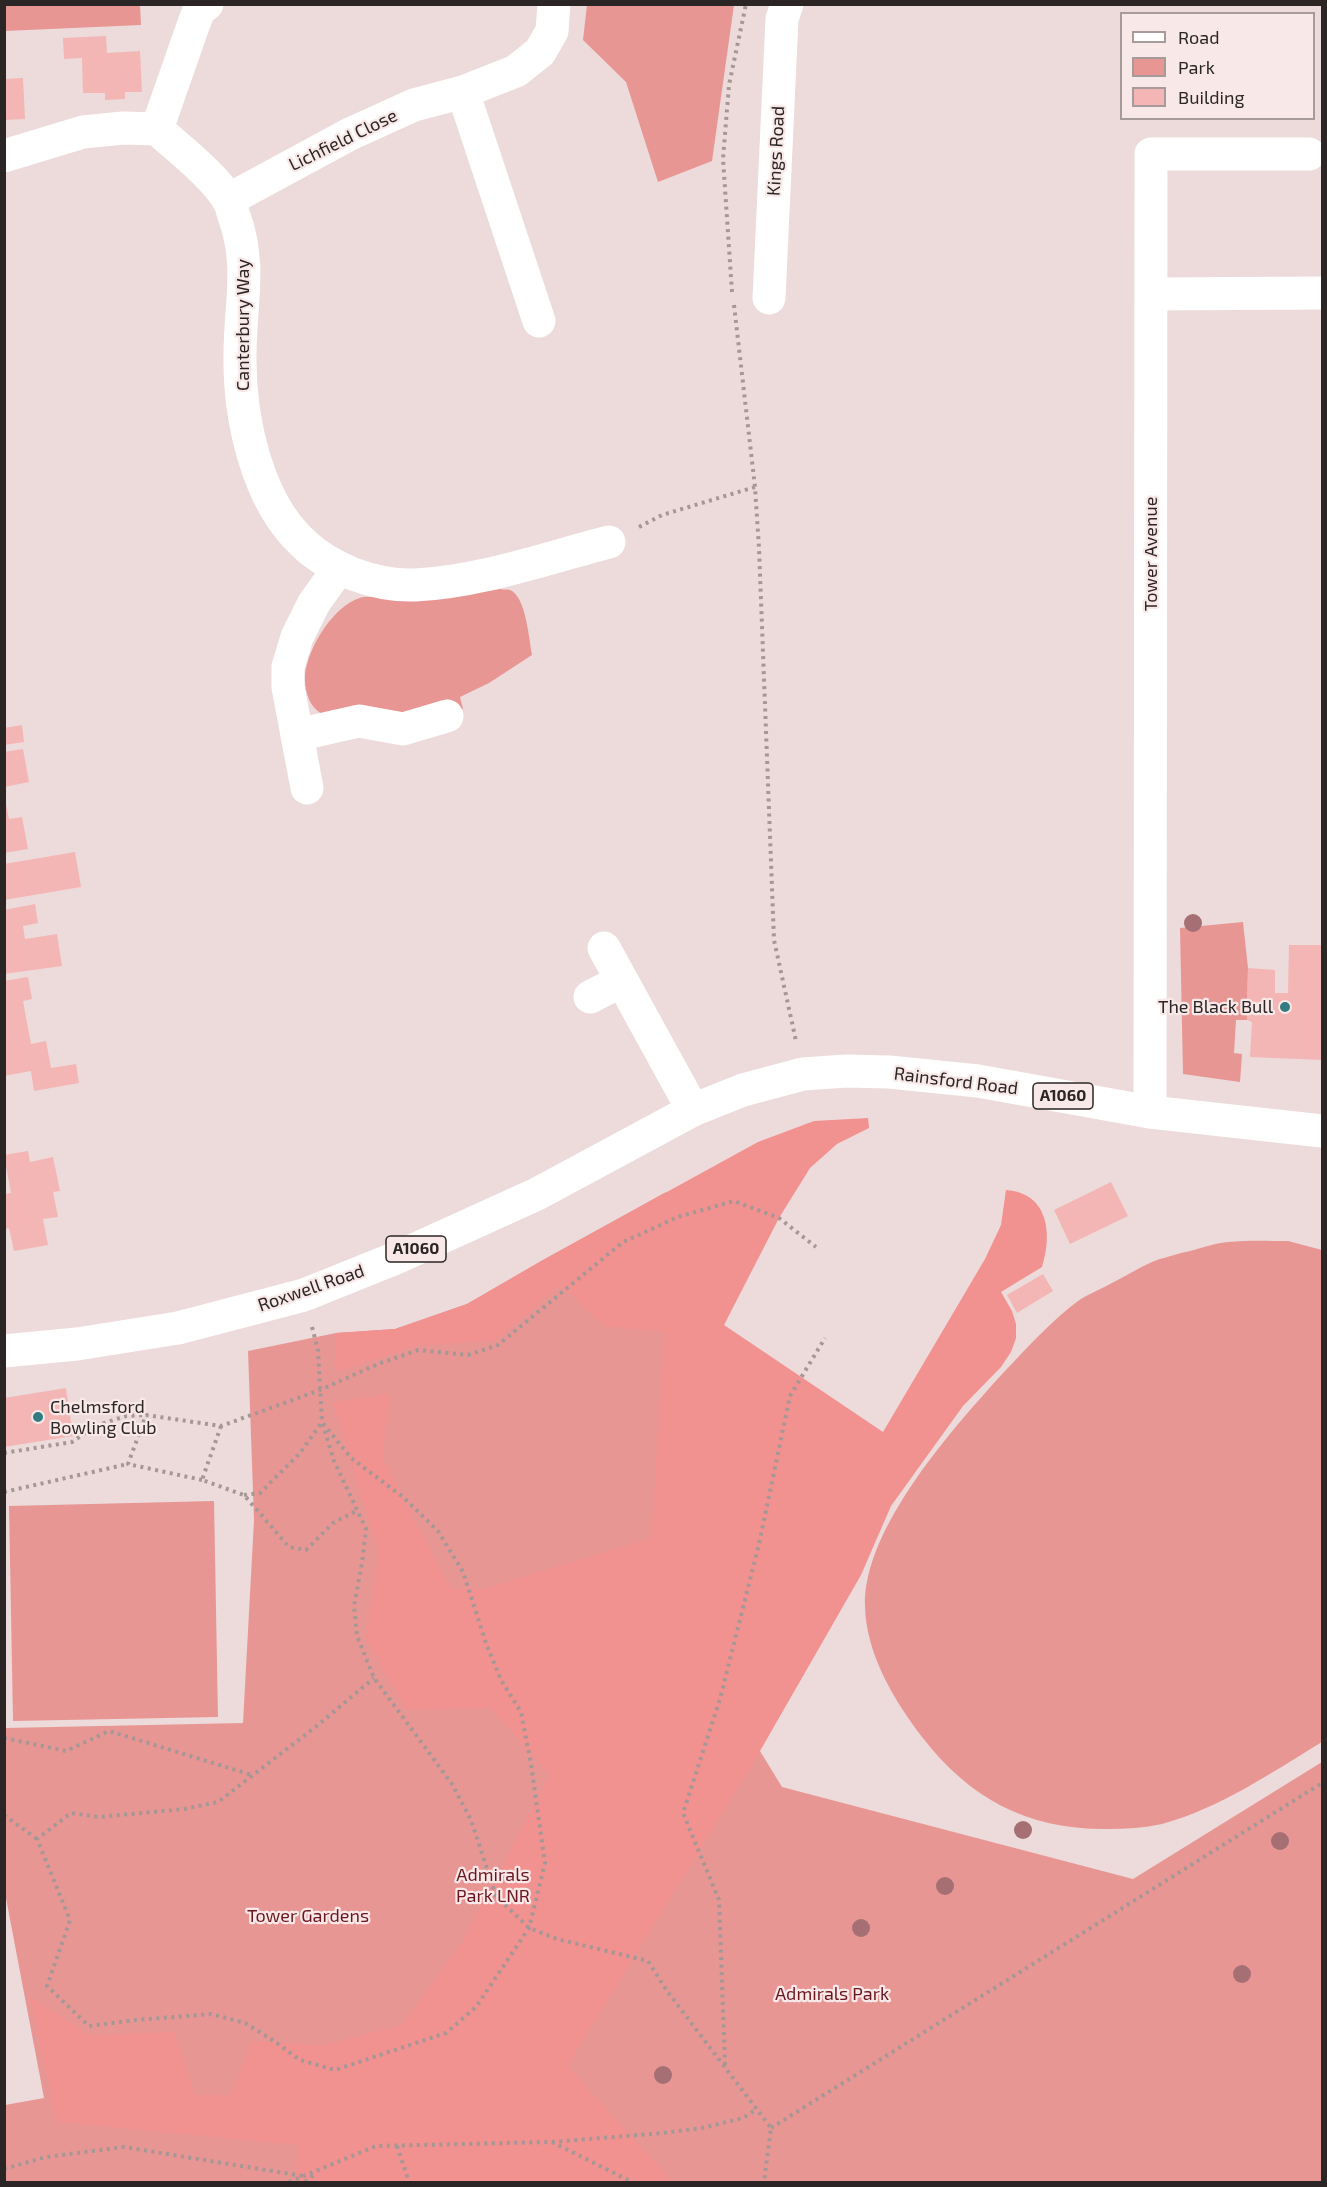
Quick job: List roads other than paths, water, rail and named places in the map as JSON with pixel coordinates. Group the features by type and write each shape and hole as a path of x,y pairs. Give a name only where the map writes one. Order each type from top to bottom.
{"street":[{"path":"4,156 83,132 123,128 157,129 199,10 207,4"},
{"name":"Lichfield Close","path":"228,200 350,134 414,105 463,92 516,71 540,52 552,31 554,4"},
{"name":"Kings Road","path":"769,298 782,19 787,4"},
{"path":"463,92 539,321"},
{"name":"Canterbury Way","path":"157,129 210,178 228,200 244,252 245,279 240,357 242,396 258,469 280,516 303,544 339,568 366,579 388,584 414,585 470,578 609,542"},
{"name":"Tower Avenue","path":"1150,1112 1151,154 1309,154"},
{"path":"1151,294 1323,293"},
{"path":"307,788 288,687 288,667 297,637 314,603 339,568"},
{"path":"297,735 359,721 403,729 447,716"},
{"path":"604,948 693,1110"},
{"path":"590,996 621,981"},
{"name":"Rainsford Road","path":"803,1074 846,1071 889,1072 978,1081 1150,1112 1323,1131"},
{"name":"Roxwell Road","path":"4,1351 77,1344 178,1328 304,1295 396,1258 537,1194 693,1110 742,1090 803,1074"}],"place":[{"name":"The Black Bull","path":"1285,1007"},
{"name":"Chelmsford Bowling Club","path":"38,1417"}],"park label":[{"name":"Admirals Park LNR","path":"493,1885"},
{"name":"Tower Gardens","path":"308,1916"},
{"name":"Admirals Park","path":"832,1994"}]}
